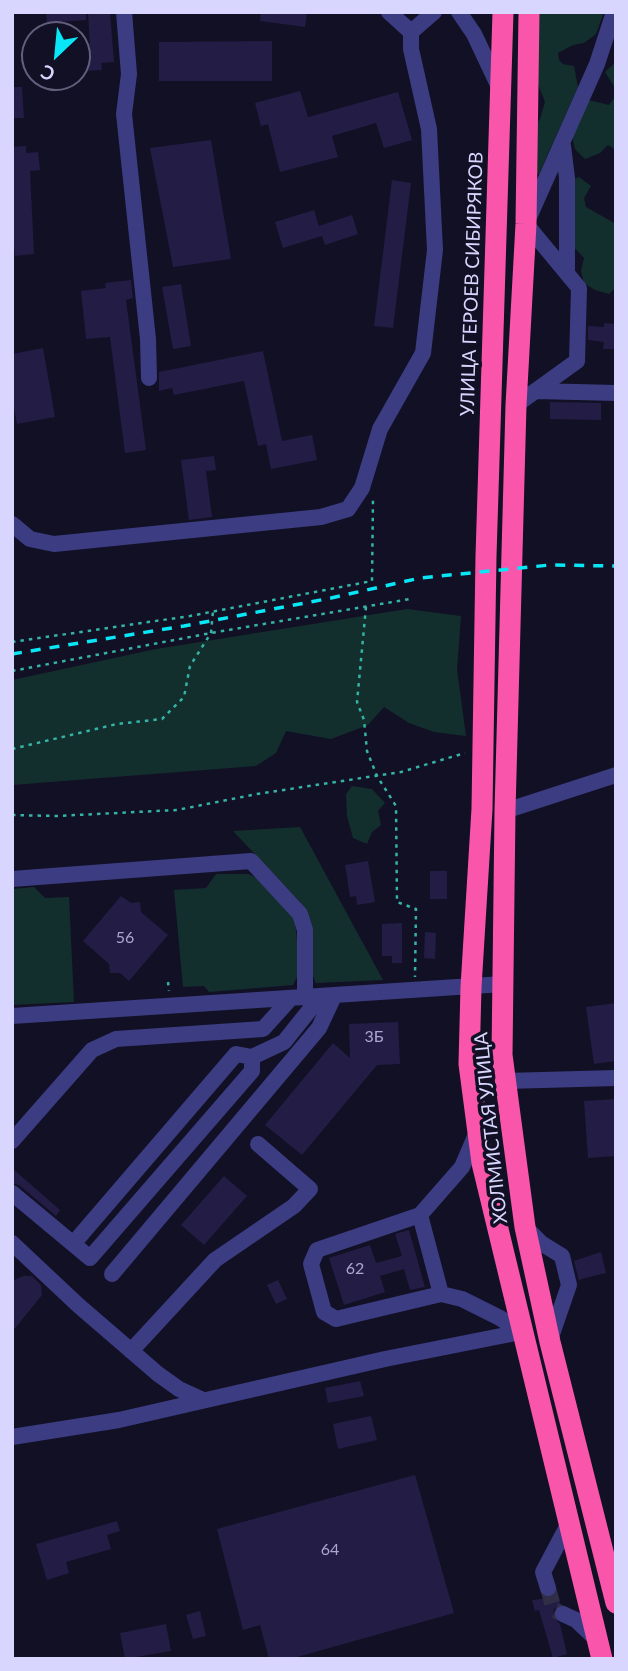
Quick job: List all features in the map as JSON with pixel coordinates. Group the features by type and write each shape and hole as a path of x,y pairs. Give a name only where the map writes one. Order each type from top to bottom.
{"highway":[{"name":"УЛИЦА ГЕРОЕВ СИБИРЯКОВ","path":"486,556 503,12"},
{"path":"516,405 526,224 529,12"},
{"name":"ХОЛМИСТАЯ УЛИЦА","path":"516,405 505,811 502,1055 525,1227 550,1342 616,1602"},
{"name":"ХОЛМИСТАЯ УЛИЦА","path":"486,556 484,748 471,987 470,1064 482,1163 600,1649"}],"street":[{"path":"124,12 129,74 124,114 148,339 149,378"},
{"path":"12,524 30,539 54,544 321,517 348,509 362,488 380,429 423,353 435,250 429,129 411,49 411,32 389,12"},
{"path":"411,32 433,12"},
{"path":"459,12 474,34 501,91"},
{"path":"516,405 577,362 579,288 526,224 563,146 597,64 614,12"},
{"path":"563,146 567,178 568,273"},
{"path":"536,391 616,393"},
{"path":"505,811 616,775"},
{"path":"12,878 251,861 300,914 319,1028 112,1274"},
{"path":"12,1016 503,984"},
{"path":"73,1244 236,1054 252,1057 284,1042 313,997"},
{"path":"12,1141 92,1050 116,1039 263,1029 313,997"},
{"path":"12,1193 90,1258 252,1071 252,1057"},
{"path":"505,1081 616,1078"},
{"path":"478,1130 462,1167 420,1215 317,1250 311,1264 324,1312 336,1319 441,1294 462,1299 521,1332"},
{"path":"131,1351 215,1260 295,1206 310,1189 258,1143"},
{"path":"420,1215 441,1294"},
{"path":"121,1223 141,1240"},
{"path":"525,1227 541,1243 562,1256 569,1284 550,1342"},
{"path":"12,1243 131,1351 179,1389 204,1399"},
{"path":"12,1437 120,1420 385,1359 521,1332"},
{"path":"548,1588 543,1572 569,1523"},
{"path":"563,1615 576,1620 600,1649"}],"path":[{"path":"12,642 213,611 372,582 373,497 362,488"},
{"path":"12,671 410,599"},
{"path":"366,607 357,702 364,720 367,751 377,776 396,806 397,902 416,909 415,991"},
{"path":"12,749 117,724 162,719 184,697 190,666 211,633 213,611"},
{"path":"12,815 57,816 177,810 257,793 401,772 484,748"}],"green space":[{"path":"538,12 604,12 596,34 584,43 558,53 563,64 574,66 578,87 539,174 533,173 534,127 540,119 545,102 536,79"},
{"path":"616,62 616,150 608,145 600,153 585,159 575,149 571,132 579,125 588,100 609,105 614,98 615,88 605,72"},
{"path":"579,177 591,186 584,198 586,207 616,224 616,287 609,294 584,283 581,271 584,258 570,243 571,180"},
{"path":"407,609 461,616 457,670 466,736 434,732 409,723 384,707 368,725 331,739 286,731 276,753 256,766 12,785 12,680 156,649"},
{"path":"352,786 372,789 385,803 378,811 381,825 372,832 367,844 353,838 347,816 346,794"},
{"path":"300,827 383,980 316,983 301,903 233,831"},
{"path":"216,874 249,874 289,908 295,922 297,940 298,975 293,985 209,992 204,986 183,987 174,890 206,888"},
{"path":"34,887 45,898 69,897 74,1002 12,1005 12,889"}],"building":[{"path":"46,12 86,12 86,20 47,21"},
{"path":"88,12 110,12 114,62 101,63 102,70 91,71 91,21 88,21"},
{"path":"261,12 307,12 305,27 260,21"},
{"path":"272,41 272,81 159,81 159,42"},
{"path":"12,87 21,87 24,118 12,118"},
{"path":"300,91 308,117 398,92 412,140 384,148 376,123 332,136 338,157 280,172 268,124 261,126 255,103"},
{"path":"211,140 231,259 173,267 150,148"},
{"path":"26,146 26,153 38,152 40,170 30,171 34,254 15,256 12,226 12,147"},
{"path":"392,180 411,183 393,328 374,326"},
{"path":"314,210 319,226 352,215 358,234 325,245 322,236 283,248 275,222"},
{"path":"131,280 133,298 126,300 146,450 125,453 110,337 86,339 81,291 106,288 105,283"},
{"path":"181,284 191,346 173,349 162,287"},
{"path":"604,323 616,324 616,349 603,349 604,342 588,340 588,326 604,327"},
{"path":"43,348 55,417 17,424 12,398 12,354"},
{"path":"263,351 282,441 312,435 317,460 271,469 266,444 258,446 244,381 174,395 172,388 159,391 159,372"},
{"path":"550,402 601,403 601,420 550,419"},
{"path":"214,456 216,470 206,471 212,517 189,520 181,460"},
{"path":"368,861 375,902 357,905 356,896 350,897 345,865"},
{"path":"430,871 447,871 447,899 430,899"},
{"path":"121,896 131,903 140,902 141,912 168,935 129,981 120,973 110,973 109,964 83,941"},
{"path":"402,923 402,963 392,963 392,956 382,956 382,924"},
{"path":"425,932 436,933 435,959 424,958"},
{"path":"616,1003 616,1061 594,1064 586,1007"},
{"path":"398,1022 400,1064 377,1065 302,1155 265,1125 333,1043 350,1058 349,1024"},
{"path":"616,1099 616,1156 588,1158 584,1101"},
{"path":"12,1168 60,1210 56,1216 19,1185 12,1183"},
{"path":"224,1176 247,1196 204,1245 181,1225"},
{"path":"409,1230 425,1287 410,1290 404,1269 380,1276 385,1292 344,1305 329,1258 370,1245 376,1263 402,1256 395,1234"},
{"path":"601,1252 606,1273 579,1281 574,1261"},
{"path":"23,1276 32,1276 41,1285 42,1295 12,1332 12,1281"},
{"path":"278,1280 287,1299 276,1304 267,1285"},
{"path":"360,1381 364,1396 328,1403 325,1388"},
{"path":"371,1416 377,1440 338,1449 333,1424"},
{"path":"415,1475 454,1613 290,1659 269,1659 260,1625 243,1630 217,1529"},
{"path":"117,1521 120,1531 107,1535 111,1549 66,1562 69,1573 47,1580 36,1544"},
{"path":"557,1594 560,1604 554,1609 553,1616 560,1624 567,1654 553,1658 539,1610 535,1611 532,1600 550,1598"},
{"path":"200,1611 206,1636 193,1639 186,1615"},
{"path":"166,1624 171,1651 125,1659 120,1633"}],"tunnel":[{"path":"548,1588 554,1610 563,1614"}],"railway":[{"path":"12,654 184,626 420,578 550,565 616,566"}]}
